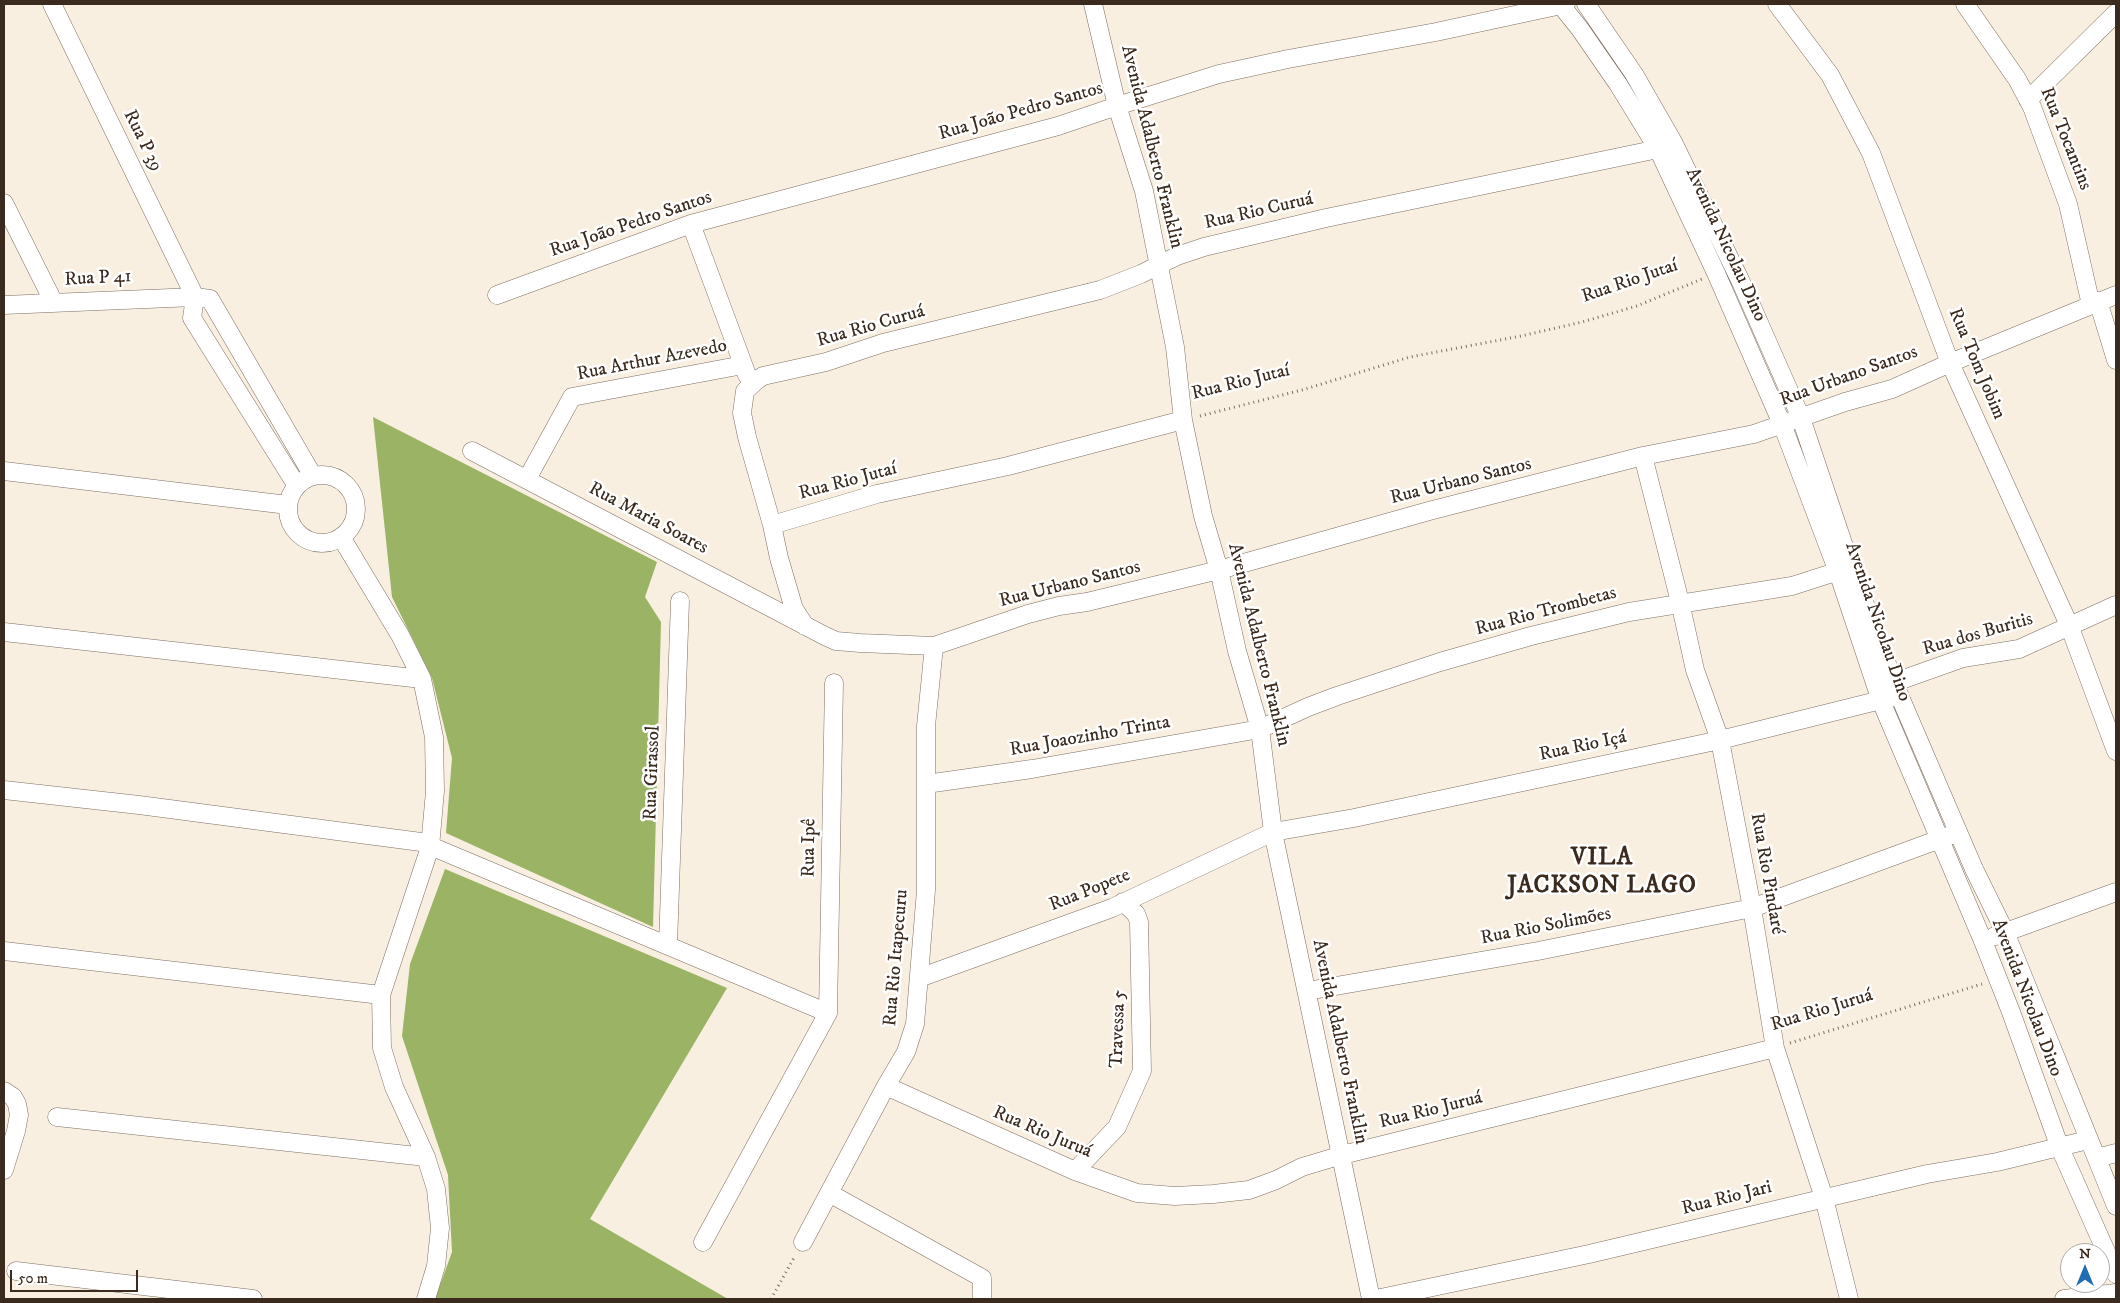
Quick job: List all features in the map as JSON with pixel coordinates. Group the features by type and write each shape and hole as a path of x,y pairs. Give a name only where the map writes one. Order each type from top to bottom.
{"street":[{"name":"Rua P 39","path":"52,4 195,297"},
{"name":"Avenida Adalberto Franklin","path":"1093,4 1117,106 1144,191 1175,347 1183,420 1203,516 1219,570 1237,651 1260,729 1273,832 1371,1299"},
{"name":"Rua João Pedro Santos","path":"497,295 692,224 1058,126 1219,74 1453,28 1562,4"},
{"name":"Avenida Nicolau Dino","path":"1562,4 1618,84 1658,149 1716,273 1974,869 2005,932 2116,1206"},
{"name":"Avenida Nicolau Dino","path":"1586,4 1634,74 1673,142 1741,282 1801,418 1879,694 1983,941 2060,1148 2116,1274"},
{"name":"Rua Tom Jobim","path":"1777,4 1830,75 1871,153 1950,362 2069,625 2116,751"},
{"name":"Rua Tocantins","path":"1964,4 2017,79 2028,100 2068,204 2094,303 2116,360"},
{"path":"2028,100 2116,13"},
{"name":"Rua Rio Curuá","path":"757,380 826,362 883,343 1100,290 1204,246 1326,218 1658,149"},
{"path":"4,203 54,303"},
{"path":"692,224 743,365 757,380 745,391 742,413 794,609 805,626"},
{"name":"Rua Urbano Santos","path":"805,626 836,641 934,646 1028,614 1059,606 1087,602 1219,570 1429,511 1643,456 1754,434 1892,389 1950,362 2116,295"},
{"name":"Rua P 41","path":"4,305 195,297"},
{"path":"297,486 192,318 195,297 210,299 313,476"},
{"name":"Rua Arthur Azevedo","path":"527,479 572,397 743,365"},
{"name":"Rua Rio Jutaí","path":"772,525 877,494 1008,466 1183,420"},
{"name":"Rua Maria Soares","path":"472,451 805,626"},
{"name":"Rua Rio Pindaré","path":"1643,456 1695,670 1720,740 1752,908 1775,1048 1824,1198 1849,1299"},
{"path":"4,471 288,505"},
{"path":"313,476 330,476 338,479 345,484 355,499 356,507 353,524 341,537 331,542 319,543 308,540 298,534 291,524 288,505 292,493 297,486 313,476"},
{"path":"341,537 400,635 422,680 434,738 435,791 430,847 381,995 382,1048 394,1087 426,1157 436,1188 440,1228 436,1266 426,1299"},
{"name":"Rua Rio Trombetas","path":"1260,729 1308,707 1440,662 1531,636 1629,612 1680,602 1792,586 1844,570"},
{"name":"Rua Girassol","path":"668,946 680,601"},
{"name":"Rua dos Buritis","path":"1897,689 1964,658 2019,649 2116,605"},
{"path":"4,632 422,680"},
{"name":"Rua Rio Itapecuru","path":"803,1242 906,1052 915,1024 926,890 926,726 934,646"},
{"name":"Rua Ipê","path":"828,1012 834,683"},
{"name":"Rua Rio Içá","path":"1273,832 1354,818 1720,740 1897,689"},
{"name":"Rua Joaozinho Trinta","path":"926,784 1032,769 1260,729"},
{"path":"4,790 139,805 421,842 828,1012 703,1242"},
{"name":"Rua Rio Solimões","path":"1307,991 1538,951 1752,908 1940,840 1958,831"},
{"name":"Rua Popete","path":"919,978 1112,908 1273,832"},
{"path":"1983,941 2116,892"},
{"name":"Travessa 5","path":"1075,1171 1117,1127 1142,1070 1140,922 1136,914 1123,902"},
{"path":"4,951 381,995"},
{"name":"Rua Rio Juruá","path":"886,1086 1075,1171 1137,1193 1175,1196 1249,1190 1276,1180 1302,1167 1342,1155 1775,1048"},
{"path":"4,1170 19,1115 17,1104 9,1094"},
{"path":"57,1117 426,1157"},
{"name":"Rua Rio Jari","path":"1376,1299 1589,1254 1927,1174 1997,1162 2088,1140"},
{"path":"2097,1158 2116,1152"},
{"path":"829,1193 982,1278 982,1299"},
{"path":"16,1271 253,1299"},
{"path":"2064,1299 2116,1293"}],"path":[{"name":"Rua Rio Jutaí","path":"1183,420 1302,390 1410,357 1521,336 1582,322 1637,306 1716,273"},
{"name":"Rua Rio Juruá","path":"1775,1048 1998,979"},
{"path":"771,1299 803,1242"}],"green space":[{"path":"373,417 657,562 645,597 661,622 653,927 446,833 452,758 432,678 392,597"},
{"path":"445,869 727,988 590,1219 728,1299 435,1299 452,1252 448,1175 402,1036 410,964"}],"district":[{"name":"VILA JACKSON LAGO","path":"1602,873"}]}
